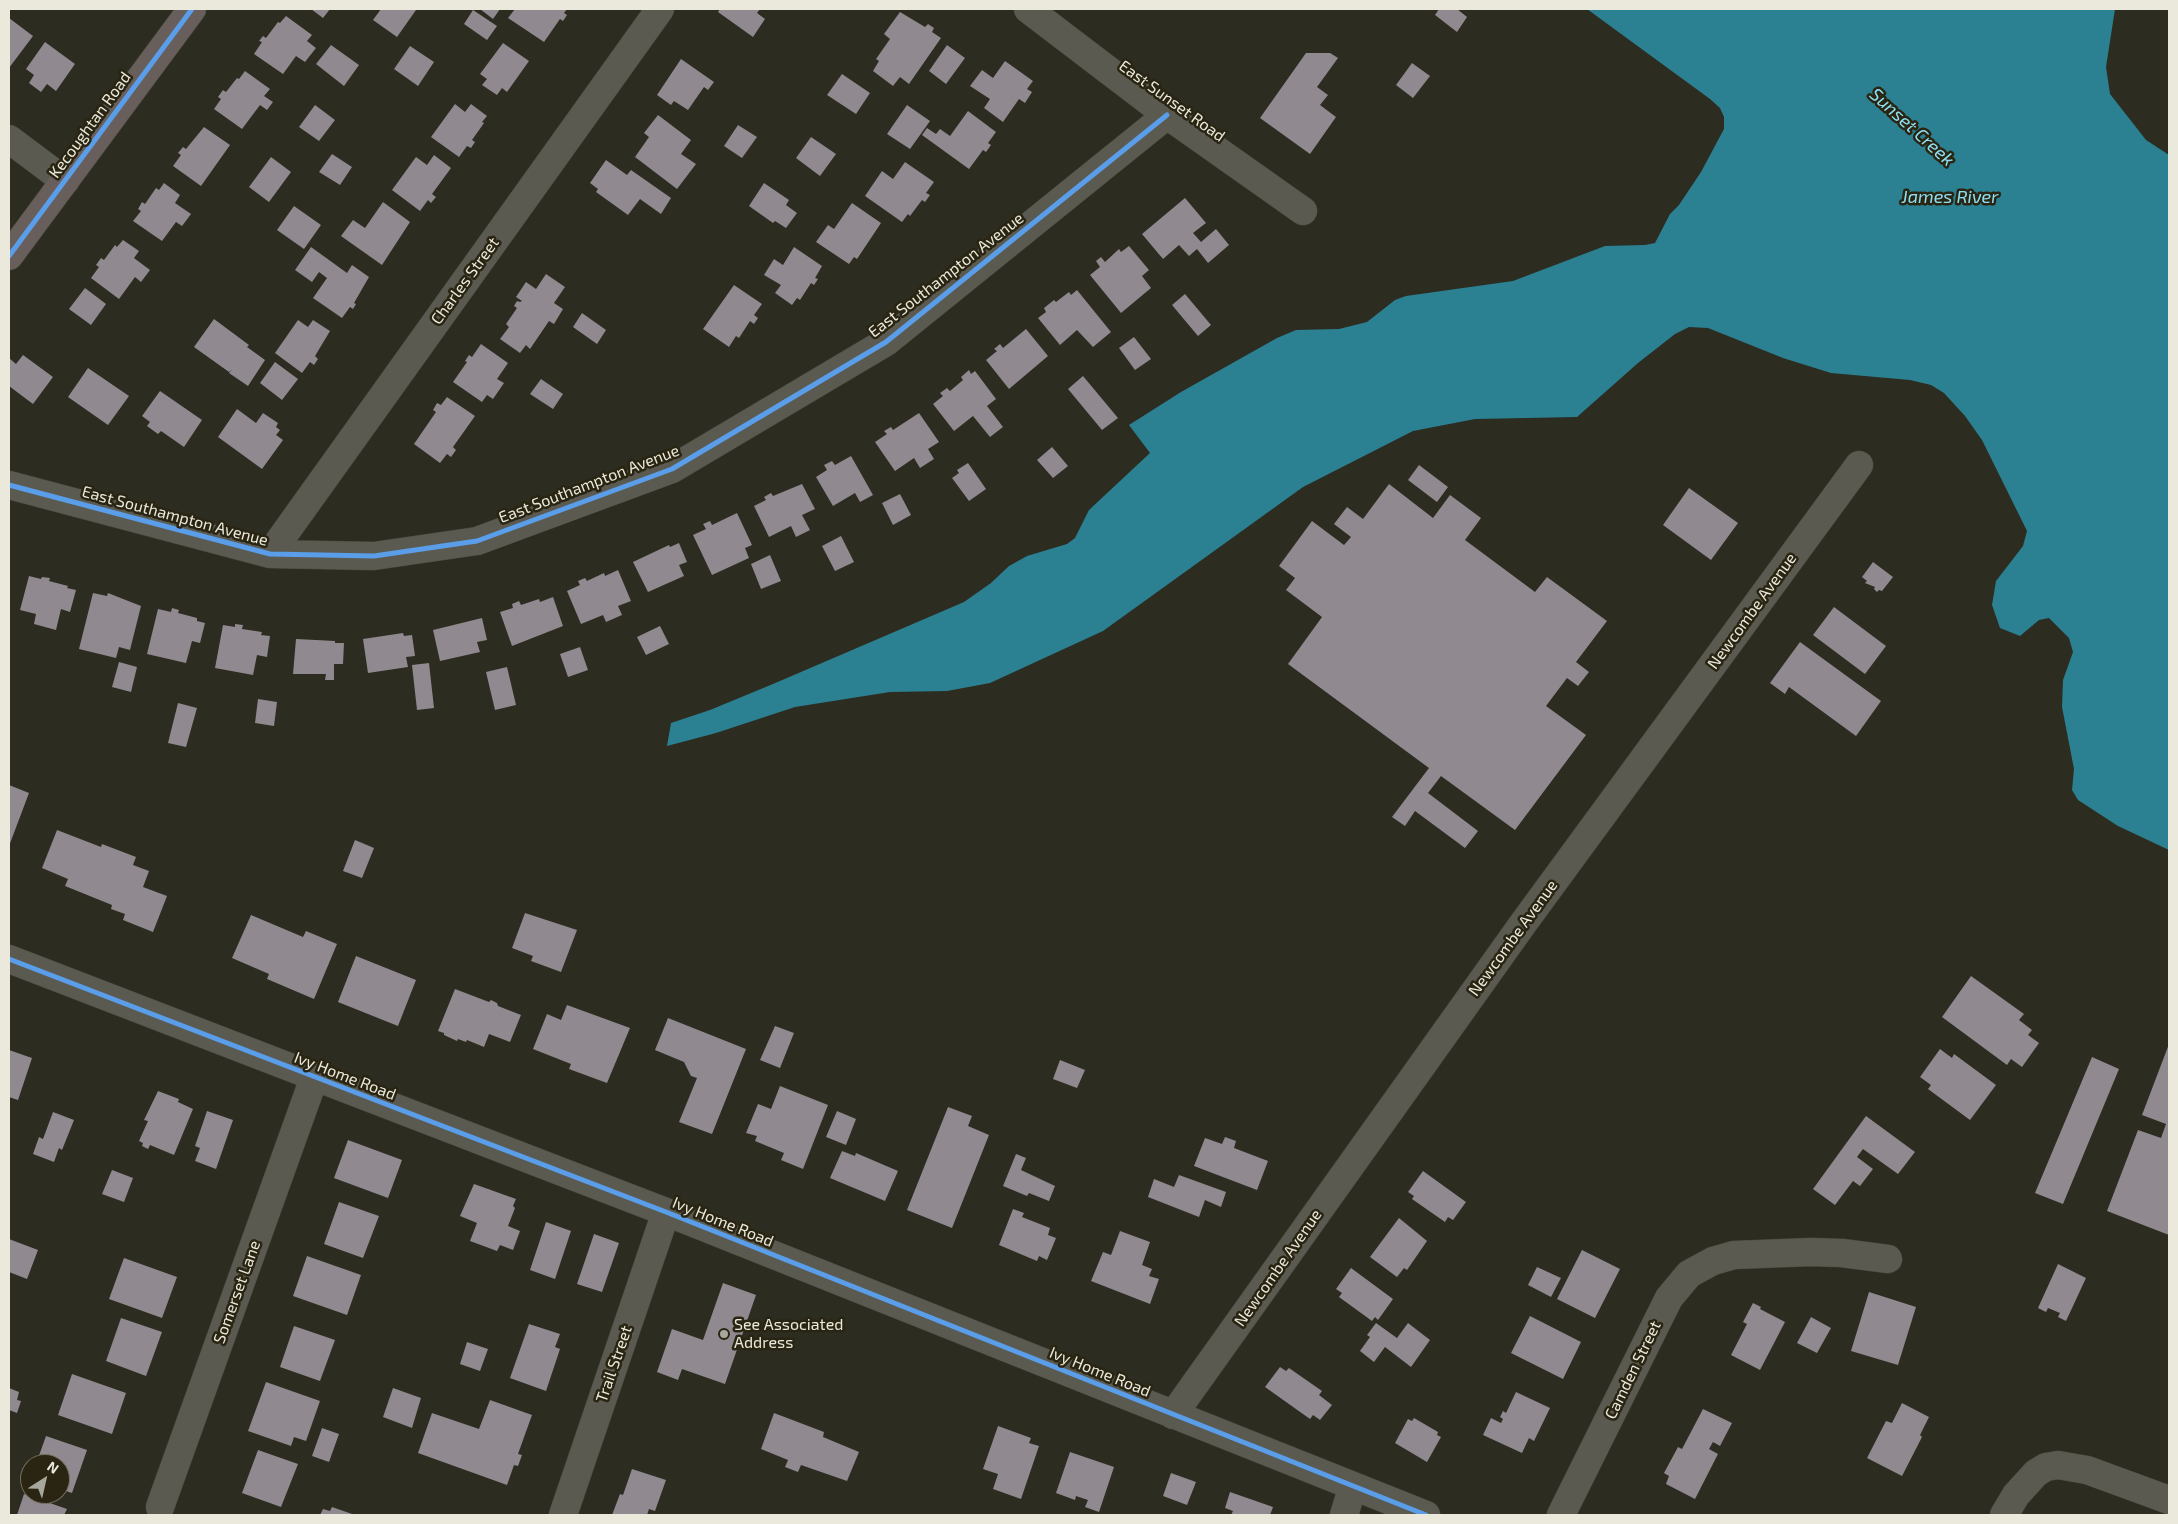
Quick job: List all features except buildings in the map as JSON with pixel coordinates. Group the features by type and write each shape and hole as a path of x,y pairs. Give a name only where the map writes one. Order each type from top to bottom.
{"main road":[{"name":"Kecoughtan Road","path":"9,256 192,9"}],"street":[{"name":"Charles Street","path":"270,554 660,9"},
{"name":"East Sunset Road","path":"1028,9 1167,115 1302,211"},
{"name":"East Southampton Avenue","path":"9,485 270,554 374,556 477,541 672,469 886,342 1167,115"},
{"path":"9,140 65,181"},
{"name":"Newcombe Avenue","path":"1174,1415 1522,926 1859,465"},
{"name":"Ivy Home Road","path":"9,959 666,1212 1426,1515"},
{"name":"Somerset Lane","path":"160,1507 314,1078"},
{"name":"Trail Street","path":"563,1515 666,1212"},
{"name":"Camden Street","path":"1561,1515 1669,1298 1689,1274 1713,1261 1734,1255 1811,1252 1842,1253 1888,1259"},
{"path":"2004,1515 2016,1495 2036,1473 2046,1467 2058,1465 2087,1470 2169,1500"},
{"path":"1344,1515 1353,1486"}],"water":[{"name":"James River","path":"1587,9 2115,9 2106,67 2110,94 2146,140 2169,155 2169,850 2118,826 2078,800 2072,790 2074,769 2062,707 2063,680 2073,652 2069,638 2049,618 2039,620 2020,636 2000,628 1992,605 1996,581 2023,546 2027,531 1982,440 1965,416 1944,393 1931,385 1910,380 1831,373 1783,358 1708,328 1689,327 1675,334 1638,363 1577,417 1475,419 1413,431 1303,487 1103,631 990,683 947,691 890,692 795,707 716,733 667,746 671,723 710,710 773,684 964,602 991,583 1009,566 1027,556 1067,544 1075,538 1089,510 1150,453 1129,425 1181,392 1277,338 1296,330 1339,329 1367,322 1395,300 1406,296 1513,281 1605,246 1655,243 1670,214 1679,205 1701,172 1724,129 1724,117 1720,108 1710,99"}],"cycle path":[{"path":"9,256 192,9"},
{"path":"9,485 270,554 374,556 477,541 672,469 886,342 1167,115"},
{"path":"9,959 666,1212 1426,1515"}],"place":[{"name":"See Associated Address","path":"724,1334"}],"water label":[{"name":"Sunset Creek","path":"1912,127"}]}
